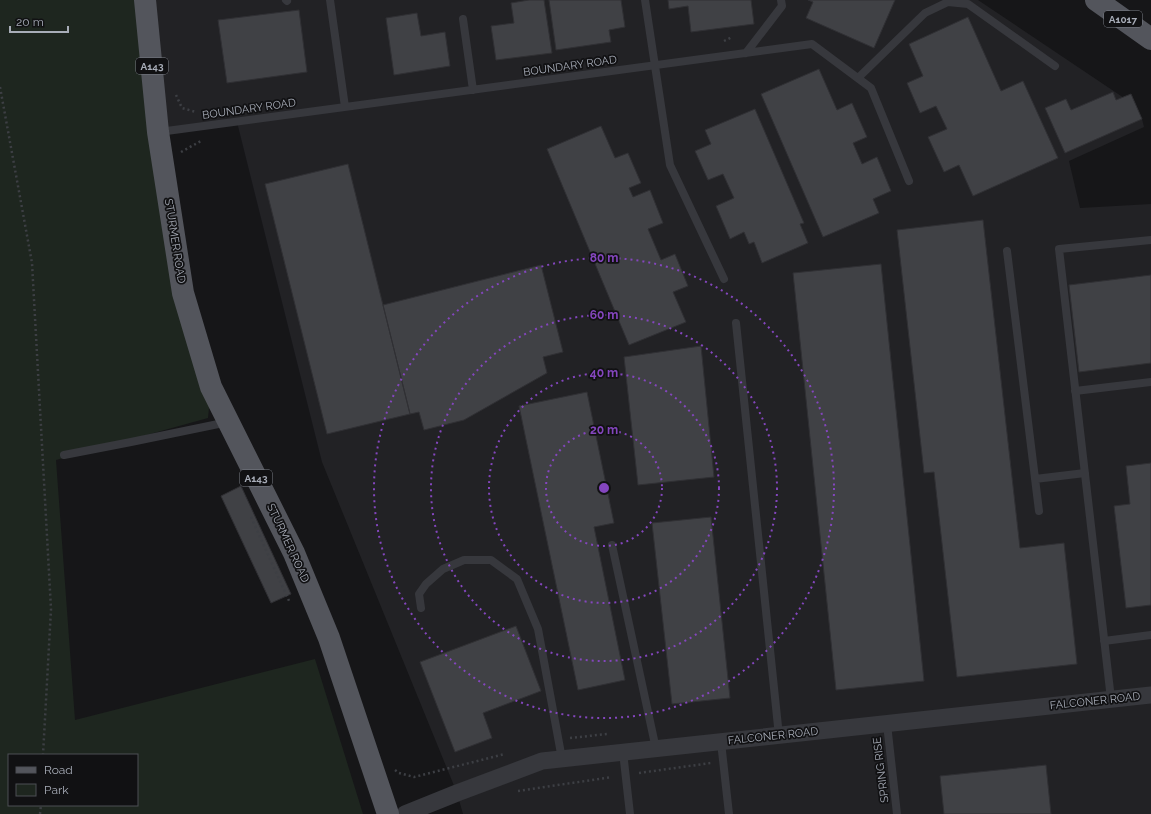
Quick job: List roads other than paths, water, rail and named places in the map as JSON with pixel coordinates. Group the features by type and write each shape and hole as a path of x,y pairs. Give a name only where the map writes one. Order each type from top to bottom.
{"main road":[{"name":"A143","path":"145,0 158,132"},
{"name":"A1017","path":"1096,0 1151,39"},
{"name":"STURMER ROAD","path":"158,132 183,293 211,387 294,553 330,638 388,814"}],"street":[{"name":"FALCONER ROAD","path":"405,814 542,761 1151,695"}],"lane":[{"path":"330,0 345,107"},
{"path":"645,0 670,164 724,279"},
{"path":"746,53 782,6 781,0"},
{"path":"858,78 925,13 948,2 968,4 1055,66"},
{"path":"463,19 474,90"},
{"name":"BOUNDARY ROAD","path":"158,132 812,44 871,88 909,181"},
{"path":"1111,699 1059,249 1151,240"},
{"path":"1007,251 1039,511"},
{"path":"736,323 780,736"},
{"path":"1075,391 1151,382"},
{"path":"64,455 229,422"},
{"path":"1034,479 1085,473"},
{"path":"612,545 656,749"},
{"path":"421,608 419,594 426,584 443,569 464,560 491,560 517,579 538,629 562,759"},
{"path":"1104,641 1151,635"},
{"name":"SPRING RISE","path":"887,724 897,814"},
{"path":"721,742 729,814"},
{"path":"623,752 630,814"}]}
